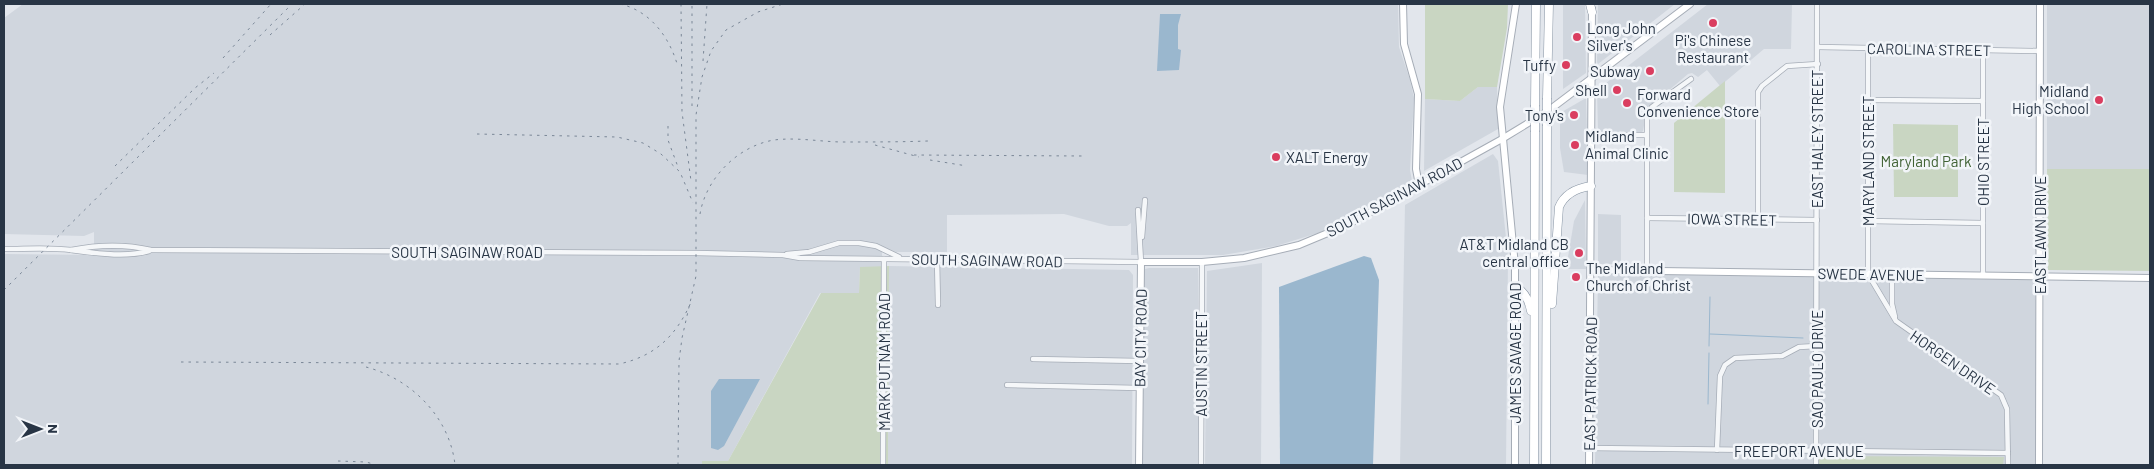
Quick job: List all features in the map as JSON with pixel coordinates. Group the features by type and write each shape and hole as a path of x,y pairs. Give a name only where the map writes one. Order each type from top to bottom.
{"highway":[{"path":"1534,465 1536,4"},
{"path":"1546,465 1547,32 1550,4"},
{"path":"1546,389 1557,213 1561,202 1567,195 1578,188 1591,186"},
{"path":"1516,287 1522,290 1530,303 1534,340"}],"street":[{"path":"1403,4 1404,44 1418,94 1416,169 1420,185"},
{"name":"JAMES SAVAGE ROAD","path":"1515,465 1516,287 1514,248 1502,139 1501,93 1516,4"},
{"name":"SOUTH SAGINAW ROAD","path":"783,255 800,258 1202,262 1244,258 1298,244 1347,225 1502,139 1548,111 1592,80 1690,4"},
{"name":"EAST HALEY STREET","path":"1817,4 1818,273"},
{"name":"EASTLAWN DRIVE","path":"2039,465 2040,4"},
{"name":"EAST PATRICK ROAD","path":"1589,465 1592,6"},
{"name":"CAROLINA STREET","path":"1818,47 2040,51"},
{"name":"MARYLAND STREET","path":"1868,48 1868,274"},
{"name":"OHIO STREET","path":"1983,50 1983,275"},
{"path":"1758,220 1758,92 1762,86 1787,66 1818,64"},
{"path":"1647,271 1646,135 1649,111 1691,79"},
{"path":"1868,100 1984,101"},
{"path":"1591,135 1646,135"},
{"path":"1141,243 1145,200"},
{"name":"BAY CITY ROAD","path":"1138,210 1141,243 1139,465"},
{"name":"IOWA STREET","path":"1647,218 1817,220"},
{"path":"1868,222 1983,223"},
{"name":"SOUTH SAGINAW ROAD","path":"4,249 70,250 94,246 151,250 783,255 809,252 839,243 859,243 876,246 902,258"},
{"name":"MARK PUTNAM ROAD","path":"884,259 884,465"},
{"path":"937,259 938,306"},
{"name":"AUSTIN STREET","path":"1201,465 1202,262"},
{"name":"SWEDE AVENUE","path":"1591,270 2150,278"},
{"name":"SAO PAULO DRIVE","path":"1816,465 1818,273"},
{"path":"1868,274 1896,321"},
{"path":"1892,274 1892,304 1896,321"},
{"name":"HORGEN DRIVE","path":"1896,321 2001,396 2007,409 2008,465"},
{"path":"1717,450 1720,376 1725,365 1735,358 1782,356 1799,347 1817,346"},
{"path":"1033,359 1140,362"},
{"path":"1007,385 1139,388"},
{"name":"FREEPORT AVENUE","path":"1589,448 2008,453"}],"shaded area":[{"path":"23,4 1398,4 1399,47 1414,98 1410,170 1412,181 1348,219 1318,233 1276,246 1223,255 1131,255 1131,223 1127,226 1109,226 1064,214 947,215 947,252 896,252 882,246 882,267 860,267 859,293 820,293 728,461 702,461 702,465 4,465 4,254 94,255 94,232 84,236 4,234 4,18"},
{"path":"1563,4 1585,4 1586,73 1563,89"},
{"path":"1598,4 1675,4 1598,64"},
{"path":"1708,4 1792,4 1791,49 1764,49 1720,86 1707,70 1698,77 1692,73 1688,74 1647,109 1641,133 1598,132 1597,90"},
{"name":"Midland High School","path":"2047,4 2150,4 2150,169 2047,169"},
{"path":"1478,87 1497,87 1498,129 1424,171 1425,99 1460,101"},
{"path":"1586,98 1588,175 1564,172 1560,148 1560,113"},
{"path":"1493,154 1498,161 1508,257 1506,465 1400,465 1405,205"},
{"path":"1585,200 1586,269 1566,269 1574,221"},
{"path":"1598,214 1621,215 1621,264 1598,264"},
{"path":"1262,263 1261,465 1205,465 1207,271"},
{"path":"889,266 1129,270 1133,275 1132,465 888,465"},
{"path":"1198,268 1199,465 1142,465 1144,272 1145,269"},
{"path":"1598,274 2033,280 2037,284 2036,465 1595,465"}],"green space":[{"path":"1425,4 1508,4 1507,28 1497,87 1478,87 1460,101 1425,99"},
{"path":"1725,81 1725,193 1674,192 1674,123"},
{"name":"Maryland Park","path":"1893,124 1958,125 1958,197 1894,197"},
{"path":"2047,169 2150,169 2150,271 2048,270"},
{"path":"889,266 888,465 702,465 702,461 728,461 821,293 859,293 860,267"},
{"path":"1819,456 2004,457 2003,465 1819,465"}],"water":[{"path":"1160,14 1181,14 1178,25 1178,49 1181,50 1179,70 1157,71"},
{"path":"1364,256 1371,258 1379,280 1373,464 1280,465 1279,287"},
{"path":"719,379 760,379 724,446 718,450 711,448 711,391"}],"waterway":[{"path":"1709,346 1710,297"},
{"path":"1710,334 1803,338"},
{"path":"1708,404 1709,353"}],"railway":[{"path":"223,58 271,4"},
{"path":"4,290 292,4"},
{"path":"270,35 305,4"},
{"path":"620,4 641,13 658,27 670,46 678,67"},
{"path":"681,4 682,112 691,181"},
{"path":"692,4 692,106"},
{"path":"703,61 707,4"},
{"path":"678,465 679,361 682,338 696,276 696,115 702,77 711,51 726,30 758,12 783,4"},
{"path":"115,166 195,88 214,73"},
{"path":"668,126 668,140 678,167"},
{"path":"477,134 617,137 643,143 661,154 680,172 693,203"},
{"path":"700,214 703,201 717,176 736,157 761,143 792,139 844,142 928,141"},
{"path":"875,145 919,157"},
{"path":"914,155 1082,156"},
{"path":"930,160 967,166"},
{"path":"181,362 619,364 644,356 664,342 679,324 692,300"},
{"path":"366,367 399,381 426,403 437,417 445,432 452,448 455,465"},
{"path":"338,461 366,462 377,465"}],"place":[{"name":"Pi's Chinese Restaurant","path":"1713,23"},
{"name":"Long John Silver's","path":"1577,37"},
{"name":"Tuffy","path":"1566,65"},
{"name":"Subway","path":"1650,71"},
{"name":"Shell","path":"1617,90"},
{"name":"Midland High School","path":"2099,100"},
{"name":"Forward Convenience Store","path":"1627,103"},
{"name":"Tony's","path":"1574,115"},
{"name":"Midland Animal Clinic","path":"1575,145"},
{"name":"XALT Energy","path":"1276,157"},
{"name":"AT&T Midland CB central office","path":"1579,253"},
{"name":"The Midland Church of Christ","path":"1576,277"}]}
